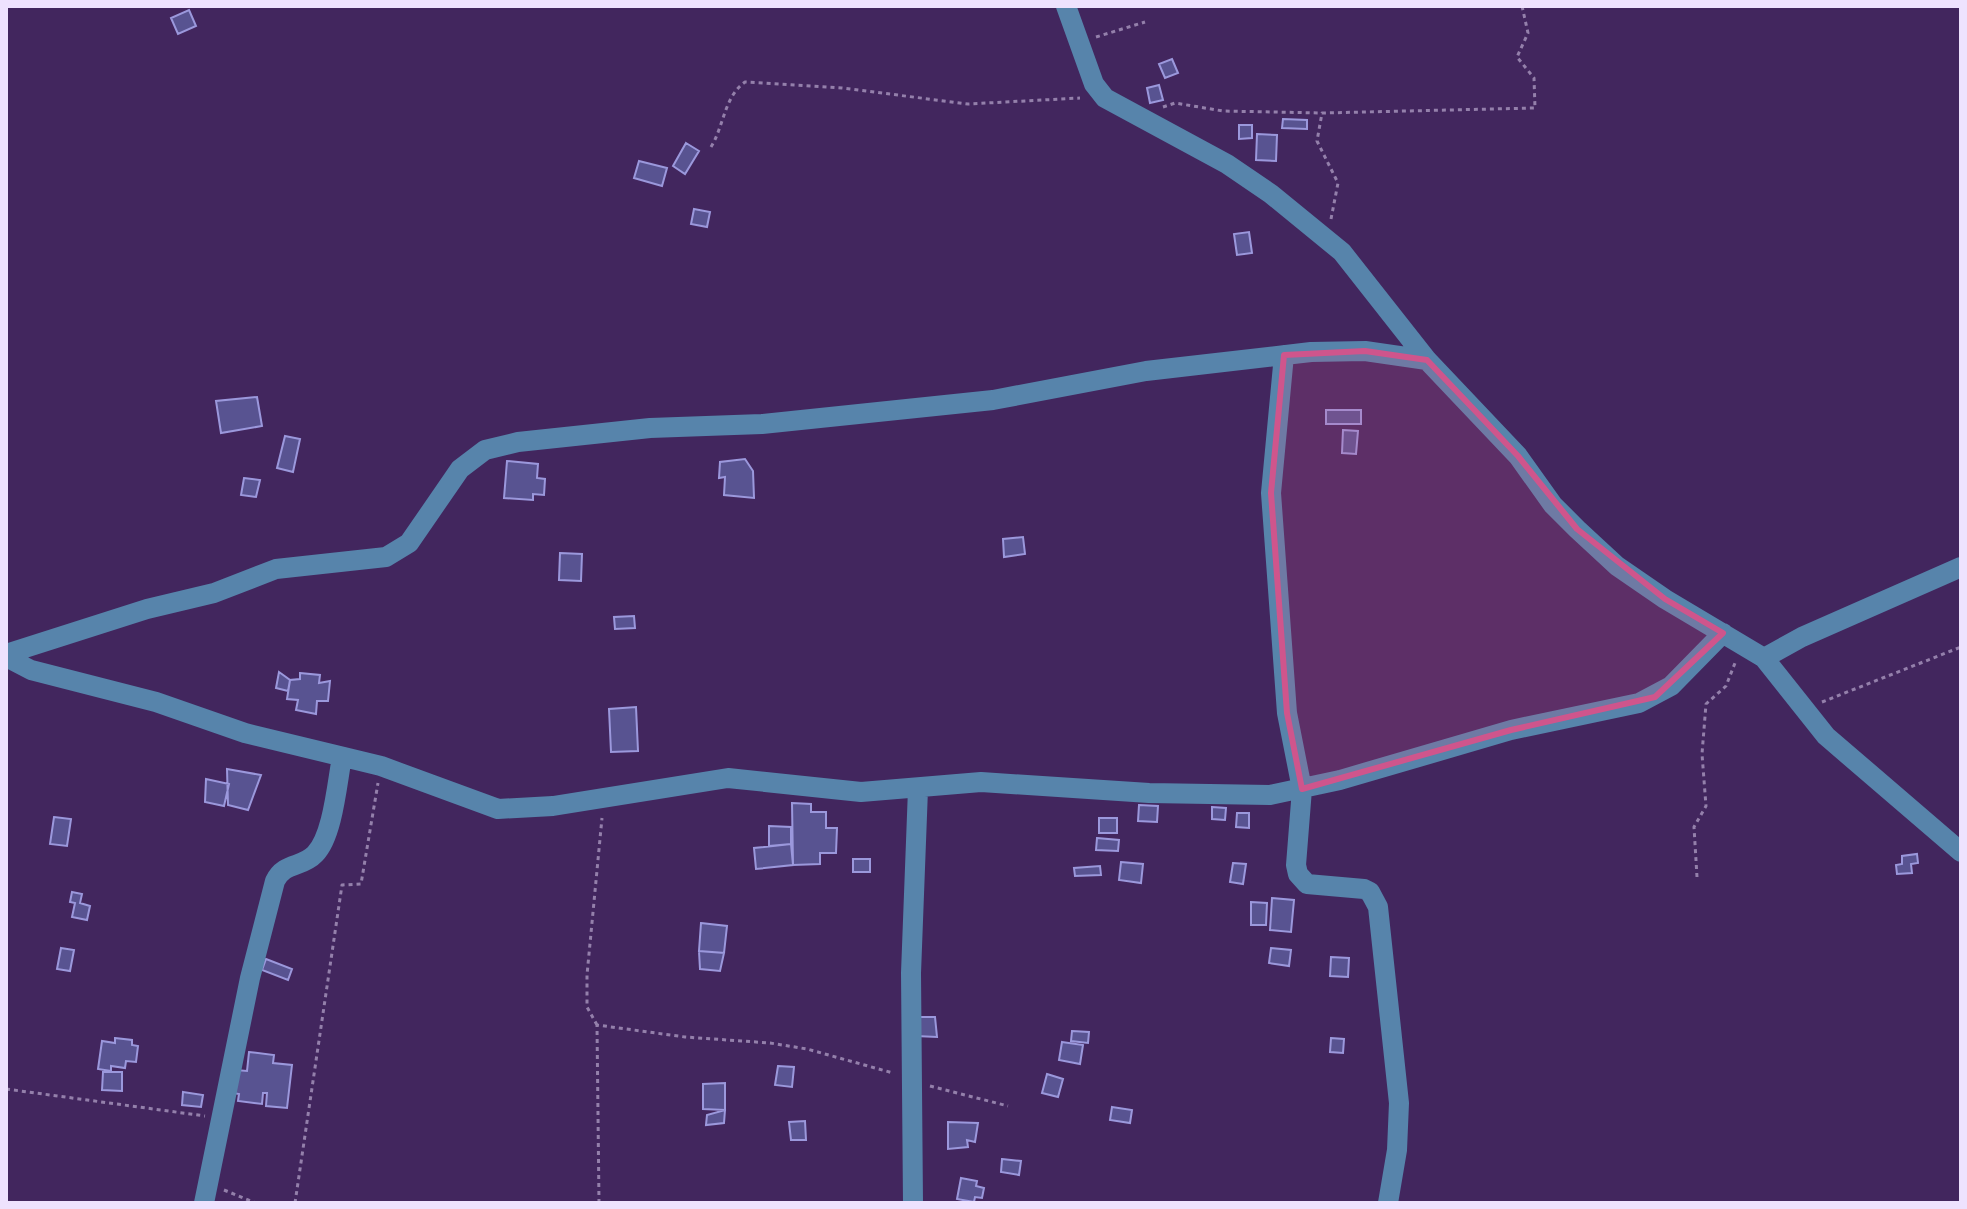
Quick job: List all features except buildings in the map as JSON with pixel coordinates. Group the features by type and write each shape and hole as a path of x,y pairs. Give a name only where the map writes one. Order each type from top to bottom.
{"street":[{"path":"1066,6 1094,84 1105,98 1227,164 1271,194 1342,252 1427,360 1518,456 1553,505 1577,529 1617,566 1764,658 1804,712 1867,773 1961,852"},
{"path":"6,655 147,609 214,593 276,569 386,557 409,543 460,469 485,450 501,446 599,432 762,424 993,400 1146,371 1284,355 1365,351 1427,360"},
{"path":"1284,355 1271,493 1287,713 1302,789 1296,854 1302,881 1314,887 1364,889 1370,892 1378,907 1399,1103 1397,1150 1388,1203"},
{"path":"1764,658 1802,637 1961,567"},
{"path":"6,655 31,670 156,702 245,733 381,766 498,809 603,798 728,778 832,790 918,789 981,782 1237,796 1302,789 1511,730 1639,703 1671,686 1723,633"},
{"path":"205,1193 275,881 285,868 308,861 324,842 342,757"},
{"path":"913,1203 911,973 918,789"}],"path":[{"path":"1162,107 1175,103 1223,111 1322,113 1535,108 1534,78 1517,57 1528,33 1522,6"},
{"path":"1077,43 1145,22"},
{"path":"711,147 723,127 734,90 745,82 842,88 968,104 1105,98"},
{"path":"1322,113 1317,141 1338,183 1330,218 1342,252"},
{"path":"1697,877 1694,827 1706,806 1702,754 1706,704 1726,686 1743,643"},
{"path":"1804,712 1827,699 1961,647"},
{"path":"295,1203 342,885 361,884 381,766"},
{"path":"599,1203 597,1025 587,1007 587,975 603,798"},
{"path":"597,1025 807,1049 951,1093 1008,1106"},
{"path":"6,1089 220,1118"},
{"path":"205,1193 256,1203"}],"highlighted area":[{"path":"1365,351 1427,360 1518,456 1577,529 1665,599 1723,633 1655,697 1511,730 1302,789 1287,713 1271,493 1284,355"}]}
